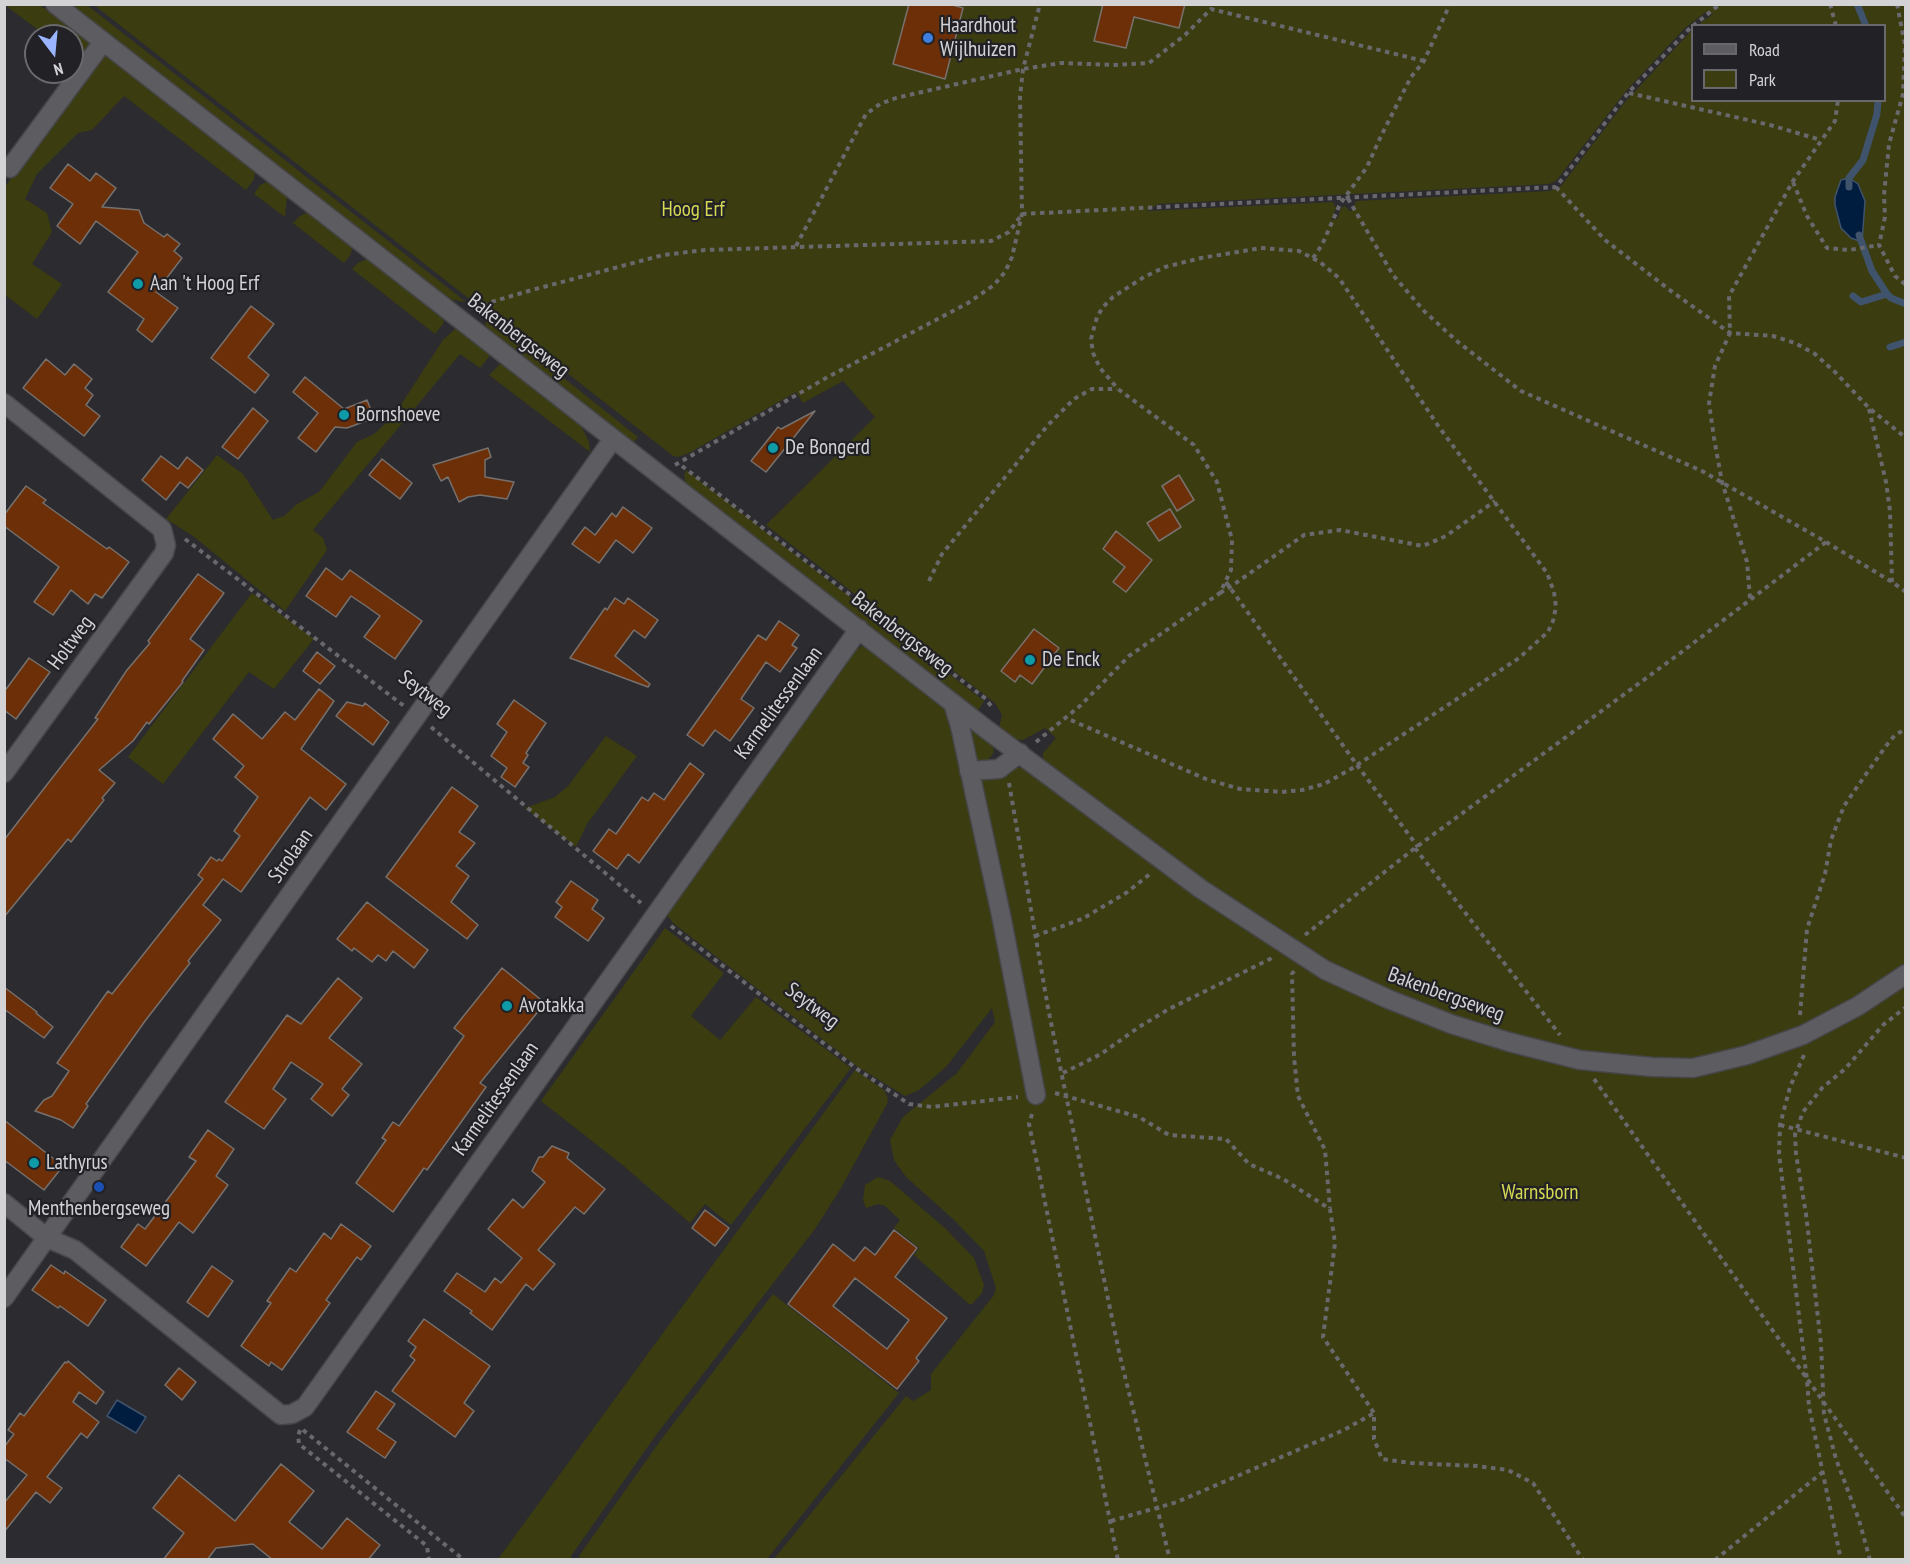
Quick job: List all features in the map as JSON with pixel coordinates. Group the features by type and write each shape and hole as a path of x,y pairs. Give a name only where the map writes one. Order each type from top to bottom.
{"street":[{"name":"Bakenbergseweg","path":"55,4 953,703 1013,759 1202,889 1325,970 1388,999 1451,1024 1509,1042 1580,1060 1652,1067 1693,1068 1747,1054 1803,1035 1858,1005 1905,974"},
{"path":"10,168 103,42"},
{"path":"4,403 164,533"},
{"name":"Strolaan","path":"4,1298 613,439"},
{"name":"Holtweg","path":"4,772 164,553 164,533"},
{"name":"Karmelitessenlaan","path":"297,1421 859,629"},
{"name":"Bakenbergseweg","path":"953,703 1001,915 1036,1095"},
{"path":"969,771 999,769 1013,759"},
{"path":"4,1203 47,1238 75,1250 281,1415 297,1421"}],"path":[{"path":"660,475 826,378 968,303 994,285 1005,272 1012,257 1022,214 1020,97 1023,69 1040,4"},
{"path":"1313,258 1322,245 1340,204 1367,168 1411,77 1424,61 1450,4"},
{"path":"1695,24 1720,4"},
{"path":"1830,4 1835,24"},
{"path":"1897,4 1905,45 1903,94 1889,144 1884,195 1885,217 1879,245 1891,270 1905,285"},
{"path":"796,246 866,114 880,104 896,98 1023,69 1061,63 1115,65 1149,63 1185,35 1211,9 1424,61"},
{"path":"1022,214 1556,187 1628,93 1691,28"},
{"path":"1628,93 1770,125 1821,140"},
{"path":"1750,598 1747,562 1722,482 1709,403 1715,366 1730,333 1729,296 1792,182 1835,121 1838,102"},
{"path":"1792,182 1807,216 1827,248 1849,250 1879,245"},
{"path":"1556,187 1605,240 1730,333 1773,336 1795,343 1815,354 1869,408 1905,438"},
{"path":"1347,197 1393,275 1425,312 1458,342 1521,391 1702,471 1826,542 1905,592"},
{"path":"479,308 532,290 663,255 705,250 991,240 1009,232 1022,214"},
{"path":"1066,718 1206,779 1240,789 1282,792 1302,790 1324,784 1357,765 1519,658 1538,642 1550,627 1556,607 1554,592 1547,573 1439,427 1339,279 1313,258 1299,251 1261,248 1230,252 1165,267 1126,287 1103,307 1093,326 1091,339 1093,353 1100,368 1118,389 1194,445 1217,482 1232,540 1231,570 1220,592"},
{"path":"930,580 942,554 1048,425 1074,399 1092,389 1118,389"},
{"path":"1869,408 1886,482 1890,511 1892,582"},
{"path":"1170,1560 1119,1352 1048,1008 1035,936 1013,759 1066,718 1129,656 1304,535 1340,530 1424,546 1446,536 1495,501"},
{"name":"Seytweg","path":"164,533 186,540 418,717 649,909"},
{"path":"1062,1073 1101,1054 1139,1027 1186,1000 1253,969 1298,952 1417,847 1679,654 1826,542"},
{"path":"1226,582 1417,847 1580,1060 1905,1518"},
{"path":"1841,1560 1809,1407 1808,1380 1779,1154 1780,1125 1790,1086 1804,1055 1800,1017 1808,929 1825,874 1831,840 1844,806 1886,746 1895,735 1905,729"},
{"path":"1035,936 1082,919 1126,892 1165,862"},
{"name":"Seytweg","path":"662,919 857,1069 909,1104 932,1107 1036,1095"},
{"path":"1298,952 1292,974 1298,1096 1325,1150 1335,1243 1323,1338 1374,1413 1374,1439 1382,1459 1508,1470 1533,1483 1583,1560"},
{"path":"1870,1560 1859,1520 1836,1459 1824,1414 1818,1320 1806,1214 1796,1154 1797,1130 1803,1112 1822,1088 1845,1069 1883,1025 1905,1007"},
{"path":"1118,1560 1029,1124 1036,1095 1054,1092 1139,1117 1169,1135 1226,1139 1249,1164 1283,1179 1330,1209"},
{"path":"1780,1125 1905,1158"},
{"path":"1111,1521 1177,1502 1334,1434 1374,1413"},
{"path":"297,1421 299,1444 427,1546 429,1560"},
{"path":"297,1421 464,1560"},
{"path":"1714,1560 1824,1471"}],"green space":[{"path":"5,5 40,5 65,24 30,24"},
{"path":"70,5 87,5 466,302 448,299"},
{"path":"94,5 1905,5 1905,1559 774,1559 906,1396 913,1401 931,1390 931,1374 994,1295 996,1288 984,1251 953,1219 906,1177 894,1160 890,1140 903,1117 957,1073 995,1022 992,1008 946,1067 919,1090 905,1096 858,1067 673,923 668,916 668,911 856,650 865,644 947,707 964,768 1024,768 1208,884 1043,760 1043,753 1056,738 1045,728 1023,740 1015,739 999,728 1002,715 995,703 766,525 875,417 843,381 803,403 796,392 689,453 678,457 673,456 488,311 472,301","holes":["1706,12 1713,14 1699,24 1886,24 1886,102 1691,102 1691,31 1625,102 1561,186 1550,191 1356,201 1351,212 1345,206 1341,208 1337,219 1331,220 1336,208 1333,202 1146,211 1158,204 1549,184 1556,181 1626,91 1685,28"]},
{"path":"84,39 91,44 84,57"},
{"path":"106,55 255,171 254,179 246,190 124,96 92,130 78,133 37,174 25,199 47,213 52,232 32,264 62,284 37,319 5,295 4,188 81,84 84,84 84,80 101,57"},
{"path":"267,182 287,197 285,217 254,194 260,185"},
{"path":"307,213 352,247 351,254 344,263 293,223"},
{"path":"367,259 444,320 435,334 352,269"},
{"path":"487,317 638,437 632,444 485,327"},
{"path":"456,328 489,354 489,357 480,368 460,354 313,530 323,538 327,550 285,611 193,536 166,519 217,455 243,474 273,520 284,516 297,504 319,492 357,442 374,434 393,417 443,340"},
{"path":"501,363 580,424 589,442 590,452 489,375"},
{"path":"686,470 984,701 978,711 686,484 684,476"},
{"path":"252,593 314,639 274,689 249,672 163,784 128,757"},
{"path":"967,725 992,743 994,752 988,760 973,763"},
{"path":"606,736 637,756 587,824 576,847 525,808 555,797 568,786"},
{"path":"665,928 724,973 691,1016 720,1040 756,997 851,1068 731,1225 705,1204 690,1223 620,1163 541,1101"},
{"path":"855,1070 884,1090 888,1102 841,1188 815,1229 656,1435 571,1556 572,1559 498,1559"},
{"path":"878,1177 890,1181 945,1228 974,1258 984,1285 982,1293 972,1304 969,1304 914,1255 919,1248 894,1228 900,1220 885,1206 878,1204 866,1208 863,1200 865,1185"},
{"path":"773,1294 899,1393 767,1559 579,1559 660,1441"}],"water":[{"path":"1849,178 1858,184 1865,201 1862,242 1851,238 1841,228 1835,205 1835,197 1841,180"},
{"path":"117,1400 146,1417 136,1433 107,1416"}],"building":[{"path":"909,4 949,4 963,8 945,79 893,64"},
{"path":"1103,4 1185,4 1179,28 1134,17 1126,48 1094,41"},
{"path":"68,164 90,181 96,173 116,188 102,207 139,210 144,223 164,237 167,234 180,244 174,251 182,258 156,292 178,308 152,342 137,330 144,319 108,292 138,252 96,221 80,244 57,226 73,204 50,188"},
{"path":"251,306 274,324 248,357 269,375 255,393 211,358"},
{"path":"46,359 65,375 74,364 92,379 85,388 93,395 86,405 100,416 84,436 23,388"},
{"name":"Bornshoeve","path":"305,377 344,409 367,400 374,418 347,428 335,427 316,452 298,438 318,413 293,392"},
{"path":"253,408 268,421 238,459 222,447"},
{"name":"De Bongerd","path":"815,411 766,472 751,461 778,427 781,429"},
{"path":"488,448 491,457 485,460 485,477 514,482 507,499 480,495 468,497 459,502 448,477 441,481 433,465"},
{"path":"161,456 178,469 187,457 203,470 188,488 180,482 166,500 142,480"},
{"path":"382,459 412,483 400,499 369,475"},
{"path":"1179,475 1194,500 1177,511 1162,486"},
{"path":"26,486 46,500 43,503 129,562 102,598 95,594 88,604 71,590 53,615 34,602 59,567 4,526 4,515"},
{"path":"623,507 652,528 633,553 616,540 599,563 572,544 585,527 595,535 612,513 616,517"},
{"path":"1170,509 1181,527 1159,541 1147,523"},
{"path":"1116,531 1152,560 1126,592 1113,582 1125,567 1103,549"},
{"path":"326,568 342,580 350,570 422,621 395,659 364,637 380,616 366,606 351,596 336,617 306,596"},
{"path":"198,574 224,593 190,639 204,650 183,682 149,724 147,722 133,741 99,770 115,783 71,842 68,839 4,917 4,840 98,719 95,718 127,670 150,643 148,641"},
{"path":"615,598 624,604 628,598 658,620 645,638 634,630 615,656 650,684 648,687 570,658 605,608 607,610"},
{"path":"779,621 799,635 792,645 797,648 780,672 766,662 741,699 754,708 730,741 715,730 703,746 687,735 758,635 766,640"},
{"name":"De Enck","path":"1034,629 1059,648 1032,684 1020,675 1015,682 1001,671"},
{"path":"317,652 335,666 320,684 303,671"},
{"path":"29,658 50,672 16,719 4,710 4,692"},
{"path":"319,689 334,701 301,749 346,784 326,810 310,797 241,892 223,879 203,905 221,920 145,1021 86,1104 88,1106 73,1128 61,1120 35,1111 44,1100 52,1096 69,1071 57,1063 108,991 112,994 203,879 198,875 211,857 222,861 240,836 234,831 258,797 235,777 244,766 213,739 233,714 262,739 285,712 295,720"},
{"path":"514,700 546,723 526,753 528,755 523,763 529,767 515,787 501,777 507,768 491,756 507,732 497,724"},
{"path":"347,702 363,706 365,703 389,722 373,745 336,716"},
{"path":"690,763 704,774 639,863 628,854 617,869 593,851 609,829 616,834 642,797 648,801 654,793 664,800"},
{"path":"452,787 478,806 459,832 475,843 456,866 469,876 451,902 478,925 467,939 386,877"},
{"path":"571,881 598,900 592,909 604,918 588,941 555,917 562,907 556,902"},
{"path":"367,902 428,950 414,968 393,951 386,961 378,955 372,962 354,948 352,951 337,939"},
{"path":"502,968 545,1003 480,1083 486,1087 427,1170 424,1168 393,1212 356,1183 386,1140 382,1138 393,1122 399,1126 464,1036 454,1028"},
{"path":"338,978 362,998 329,1038 362,1064 342,1089 349,1095 332,1116 311,1099 323,1084 291,1062 273,1089 286,1099 264,1129 225,1102 287,1015 301,1024"},
{"path":"4,987 53,1027 44,1038 4,1009"},
{"name":"Lathyrus","path":"4,1120 63,1166 44,1190 4,1160"},
{"path":"208,1130 234,1149 216,1176 228,1185 193,1233 179,1222 146,1266 121,1247 138,1224 145,1229 173,1192 196,1161 189,1157"},
{"path":"552,1146 569,1153 567,1158 605,1189 584,1214 575,1207 538,1250 555,1264 533,1290 526,1284 492,1330 470,1313 472,1311 444,1291 457,1273 485,1292 495,1278 501,1283 522,1258 488,1229 513,1199 523,1208 545,1182 532,1171 539,1157 543,1157"},
{"path":"705,1210 729,1228 715,1246 692,1228"},
{"path":"341,1224 371,1246 361,1260 357,1257 326,1300 330,1303 282,1370 271,1362 269,1366 241,1346 271,1303 267,1301 290,1268 296,1272 324,1233 331,1239"},
{"path":"894,1230 917,1248 895,1277 947,1318 916,1358 919,1361 897,1389 788,1304 833,1244 854,1261 865,1247 875,1255","holes":["855,1278 909,1320 887,1349 833,1306"]},
{"path":"51,1265 64,1274 65,1271 106,1300 88,1326 32,1290"},
{"path":"212,1266 233,1281 208,1317 187,1302"},
{"path":"424,1319 490,1366 464,1403 474,1411 455,1437 392,1391 415,1360 410,1356 416,1347 408,1341"},
{"path":"68,1361 104,1392 96,1404 79,1392 73,1402 99,1422 87,1438 81,1433 47,1477 62,1488 50,1503 36,1492 4,1532 4,1503 27,1475 4,1458 4,1447 14,1434 8,1430 20,1413 24,1416"},
{"path":"179,1368 196,1382 182,1400 165,1385"},
{"path":"376,1391 395,1404 377,1429 396,1442 385,1458 347,1432"},
{"path":"281,1464 314,1491 289,1522 322,1549 347,1518 380,1545 368,1560 273,1560 253,1544 216,1548 207,1560 163,1560 184,1533 153,1508 179,1475 235,1521"}],"waterway":[{"path":"1857,4 1865,24"},
{"path":"1849,187 1849,178 1863,160 1877,114 1878,102"},
{"path":"1859,235 1872,271 1887,294 1906,304"},
{"path":"1853,296 1861,302 1887,294"},
{"path":"1890,347 1906,342"}],"place":[{"name":"Haardhout Wijlhuizen","path":"928,38"},
{"name":"Aan 't Hoog Erf","path":"138,284"},
{"name":"Bornshoeve","path":"344,415"},
{"name":"De Bongerd","path":"773,448"},
{"name":"De Enck","path":"1030,660"},
{"name":"Avotakka","path":"507,1006"},
{"name":"Lathyrus","path":"34,1163"},
{"name":"Menthenbergseweg","path":"99,1187"}],"park label":[{"name":"Hoog Erf","path":"693,210"},
{"name":"Warnsborn","path":"1540,1193"}]}
